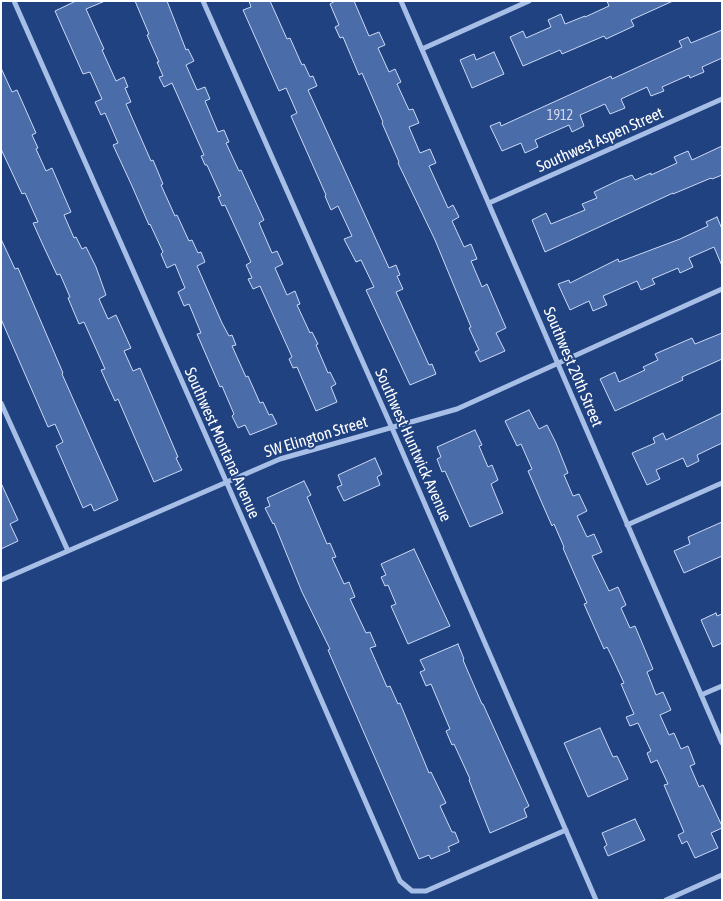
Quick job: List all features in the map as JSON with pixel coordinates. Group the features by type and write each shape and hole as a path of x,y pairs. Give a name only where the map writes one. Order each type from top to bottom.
{"street":[{"name":"Southwest Montana Avenue","path":"14,1 400,881 412,891 426,891 566,830"},
{"name":"Southwest Huntwick Avenue","path":"202,1 392,428 596,900"},
{"name":"Southwest 20th Street","path":"401,1 722,743"},
{"path":"422,49 529,1"},
{"name":"Southwest Aspen Street","path":"488,203 722,99"},
{"name":"SW Elington Street","path":"1,580 280,459 457,409 722,289"},
{"path":"1,403 68,551"},
{"path":"627,525 722,484"},
{"path":"701,695 722,686"},
{"path":"666,900 722,875"}],"building":[{"path":"76,1 105,1 86,9 104,49 102,50 116,81 124,77 128,87 125,88 131,102 126,104 151,161 153,160 163,184 161,185 189,241 192,240 198,253 201,252 205,262 197,266 222,323 229,336 232,335 236,345 232,346 246,377 248,376 260,403 263,402 269,415 272,414 277,424 250,435 245,425 238,428 232,416 234,414 197,334 201,333 189,304 184,306 178,292 185,288 175,264 167,268 161,254 163,252 113,145 118,143 105,113 101,115 95,102 102,99 90,72 83,74 55,11"},
{"path":"135,1 167,1 186,50 188,49 194,61 186,65 197,90 205,87 210,99 205,101 218,132 224,130 229,142 226,143 239,171 241,170 264,220 259,223 272,253 277,251 283,264 275,268 287,295 295,291 300,304 297,305 310,333 312,332 318,344 316,345 328,373 330,372 336,384 331,387 337,402 316,411 297,367 293,368 289,359 292,357 260,286 253,289 248,279 252,278 246,265 251,262 225,205 222,206 218,197 221,196 201,156 204,155 172,83 164,87 159,77 163,76 157,62 159,62"},
{"path":"249,1 270,1 287,39 290,38 302,65 304,64 310,77 313,76 317,86 308,90 389,268 396,265 400,275 397,276 403,289 396,292 429,365 432,364 436,374 410,385 366,290 374,287 361,260 356,262 344,239 352,236 338,206 331,210 291,116 297,113 286,88 279,91 243,10 251,7"},
{"path":"335,1 354,1 369,36 379,32 385,45 378,48 389,72 395,69 401,82 397,84 409,110 413,109 419,123 409,127 420,153 430,149 436,163 429,166 448,208 453,205 459,217 452,221 464,247 471,244 477,259 471,261 482,287 487,284 506,328 496,333 505,351 480,362 475,352 479,350 469,328 471,327 435,240 398,163 362,73 359,75 343,37 340,38 335,27 339,25 330,4"},
{"path":"607,1 673,1 631,20 634,26 606,39 604,36 562,54 560,50 523,66 510,37 523,31 526,38 551,27 548,20 561,14 565,24 585,17 609,6"},
{"path":"722,30 722,58 702,67 704,72 690,78 689,75 662,87 664,91 651,96 647,87 621,99 625,108 610,114 605,104 580,115 584,126 572,132 569,125 535,140 538,147 525,153 521,143 502,151 490,126 500,122 501,126 611,76 612,79 682,47 679,41 688,37 691,43"},
{"path":"494,52 504,74 472,88 460,60 474,54 476,60"},
{"path":"1,68 12,92 17,90 36,133 32,135 38,148 36,149 46,171 52,168 71,212 64,215 74,238 76,237 82,249 86,247 96,267 106,295 99,299 108,319 116,315 131,348 124,351 133,371 140,368 178,457 176,458 182,470 154,482 118,399 115,401 101,370 105,369 84,322 79,324 60,274 57,275 33,223 38,222 25,193 22,194 1,149"},
{"path":"722,146 722,175 673,193 545,252 532,220 546,213 551,224 585,210 582,204 597,198 594,192 619,180 632,175 635,180 651,173 651,175 677,163 674,157 688,151 692,160"},
{"path":"717,217 722,229 722,266 714,247 689,258 693,267 680,273 678,268 652,279 655,284 641,290 637,281 603,296 607,305 593,311 589,301 570,310 558,284 569,280 570,283 618,259 619,262 680,239 708,226 706,222"},
{"path":"1,239 15,269 18,268 62,374 118,500 94,511 91,504 83,508 56,446 63,442 55,424 48,427 1,319"},
{"path":"722,333 722,359 682,377 683,380 615,411 600,379 615,372 619,382 645,370 643,367 658,360 655,354 692,338 695,344"},
{"path":"529,410 539,429 547,425 556,443 568,473 564,475 573,496 579,494 587,511 577,516 587,537 594,534 602,552 592,556 609,591 618,587 626,605 621,608 630,628 635,626 653,669 647,672 656,695 663,692 671,710 660,715 669,735 674,733 681,749 688,746 695,764 690,766 699,787 703,785 722,826 722,828 711,833 718,848 695,858 687,841 682,844 678,835 684,832 664,785 668,784 657,760 651,763 647,753 651,751 638,723 630,726 626,717 634,714 621,684 624,683 607,647 604,649 584,604 587,603 564,547 554,524 552,526 528,471 532,469 521,444 517,446 505,421"},
{"path":"722,413 722,443 697,455 699,461 687,467 683,458 656,470 660,479 647,485 632,453 655,443 653,438 663,433 666,440"},
{"path":"475,430 482,445 479,446 488,467 492,465 498,480 491,484 503,513 470,527 445,471 442,472 437,459 441,457 437,447"},
{"path":"375,458 382,474 377,477 380,485 344,501 337,487 342,485 338,475"},
{"path":"304,481 311,495 307,497 327,544 330,543 336,557 332,558 344,584 349,582 355,597 350,599 366,633 370,632 376,646 370,648 387,687 390,686 398,704 400,703 429,773 431,772 446,803 440,806 452,832 455,832 459,842 448,847 450,851 431,859 429,855 419,859 328,650 330,649 302,592 274,523 265,508 270,506 267,498"},
{"path":"1,483 18,520 10,524 18,541 1,549"},
{"path":"722,522 722,556 684,573 674,551 690,544 688,537"},
{"path":"414,549 450,626 408,644 391,606 396,604 388,585 385,586 381,577 386,575 381,564"},
{"path":"716,613 717,616 722,614 722,643 713,647 701,620"},
{"path":"458,644 482,704 529,806 524,809 527,817 490,833 470,779 446,731 450,729 431,684 426,686 420,672 425,670 420,660"},
{"path":"600,728 613,757 617,756 628,779 588,797 564,743"},
{"path":"635,819 645,840 608,856 604,847 607,845 602,833"}]}
